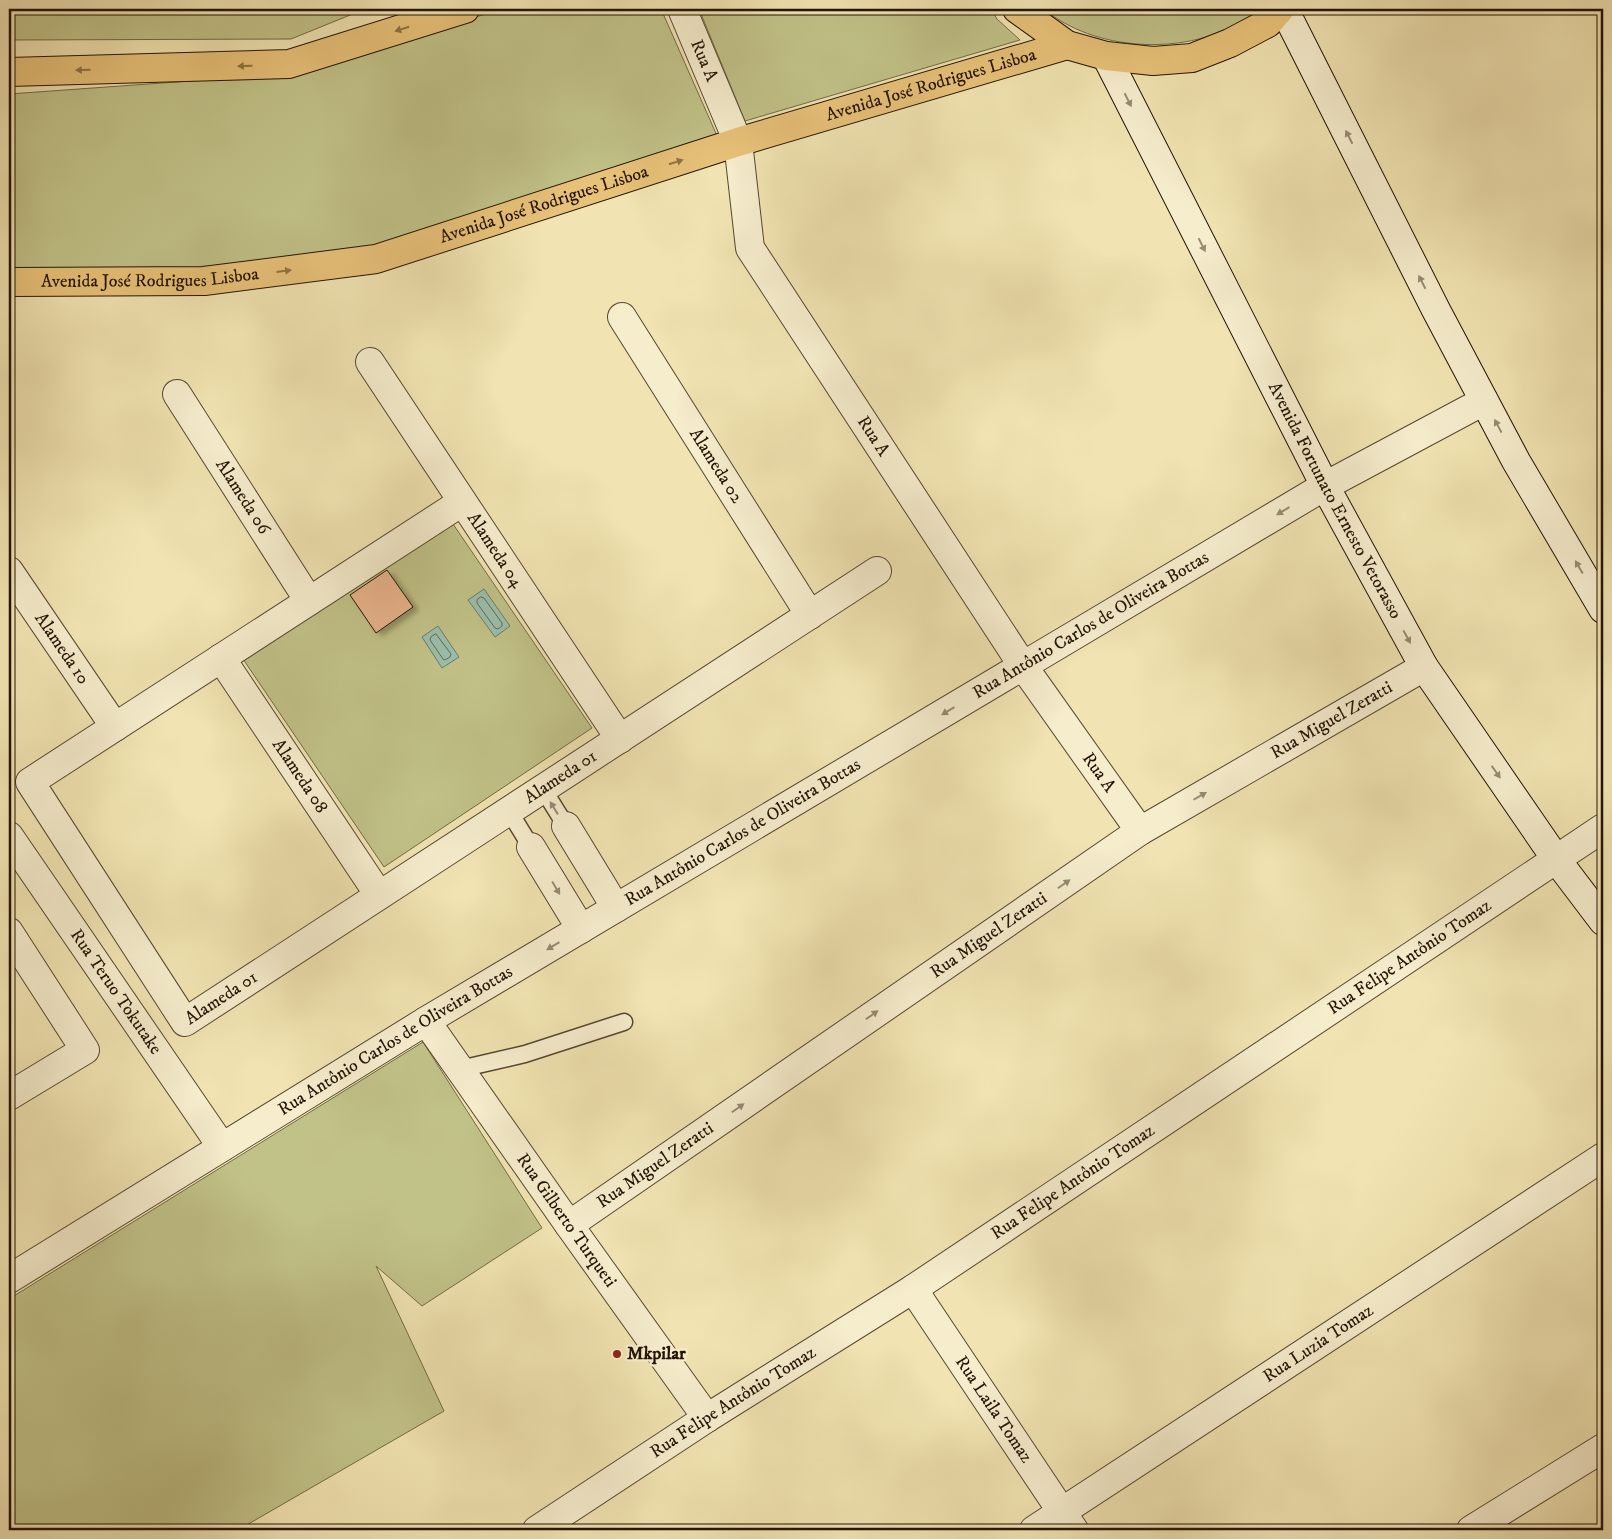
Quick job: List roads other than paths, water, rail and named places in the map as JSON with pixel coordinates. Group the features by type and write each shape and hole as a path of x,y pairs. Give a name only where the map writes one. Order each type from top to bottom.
{"main road":[{"path":"9,72 289,64 465,9"},
{"path":"1017,9 1067,45 1106,56 1153,61 1192,58 1230,43 1268,23 1280,9"},
{"name":"Avenida José Rodrigues Lisboa","path":"9,282 204,281 376,260 738,142 1067,45"}],"street":[{"name":"Rua A","path":"682,9 738,142 750,248 1023,666 1140,831"},
{"path":"1284,9 1436,310 1516,461 1603,609"},
{"name":"Avenida Fortunato Ernesto Vetorasso","path":"1106,56 1325,486 1424,667 1556,859 1603,921"},
{"name":"Alameda 02","path":"622,317 810,616"},
{"name":"Alameda 04","path":"370,362 620,739"},
{"name":"Alameda 06","path":"177,394 309,601"},
{"name":"Rua Antônio Carlos de Oliveira Bottas","path":"9,1279 426,1021 1325,486 1484,400"},
{"name":"Alameda 01","path":"462,502 30,782 185,1022 877,571"},
{"name":"Alameda 10","path":"9,571 115,727"},
{"name":"Alameda 08","path":"221,658 380,895"},
{"name":"Rua Miguel Zeratti","path":"569,1225 1140,831 1424,667"},
{"path":"566,826 616,908"},
{"name":"Rua Felipe Antônio Tomaz","path":"537,1530 707,1418 913,1290 1603,828"},
{"name":"Rua Teruo Tokutake","path":"9,836 222,1148"},
{"path":"531,847 581,929"},
{"path":"9,932 85,1050 9,1096"},
{"name":"Rua Gilberto Turqueti","path":"426,1021 707,1418"},
{"name":"Rua Luzia Tomaz","path":"1034,1530 1068,1521 1603,1158"},
{"name":"Rua Laila Tomaz","path":"913,1290 1068,1521"},
{"path":"1471,1530 1603,1448"}],"lane":[{"path":"543,789 566,826"},
{"path":"509,811 531,847"},
{"path":"460,1069 525,1054 624,1022"}],"water":[{"path":"484,589 510,626 495,637 468,600"},
{"path":"438,626 459,657 442,668 422,637"}],"place":[{"name":"Mkpilar","path":"617,1354"}]}
